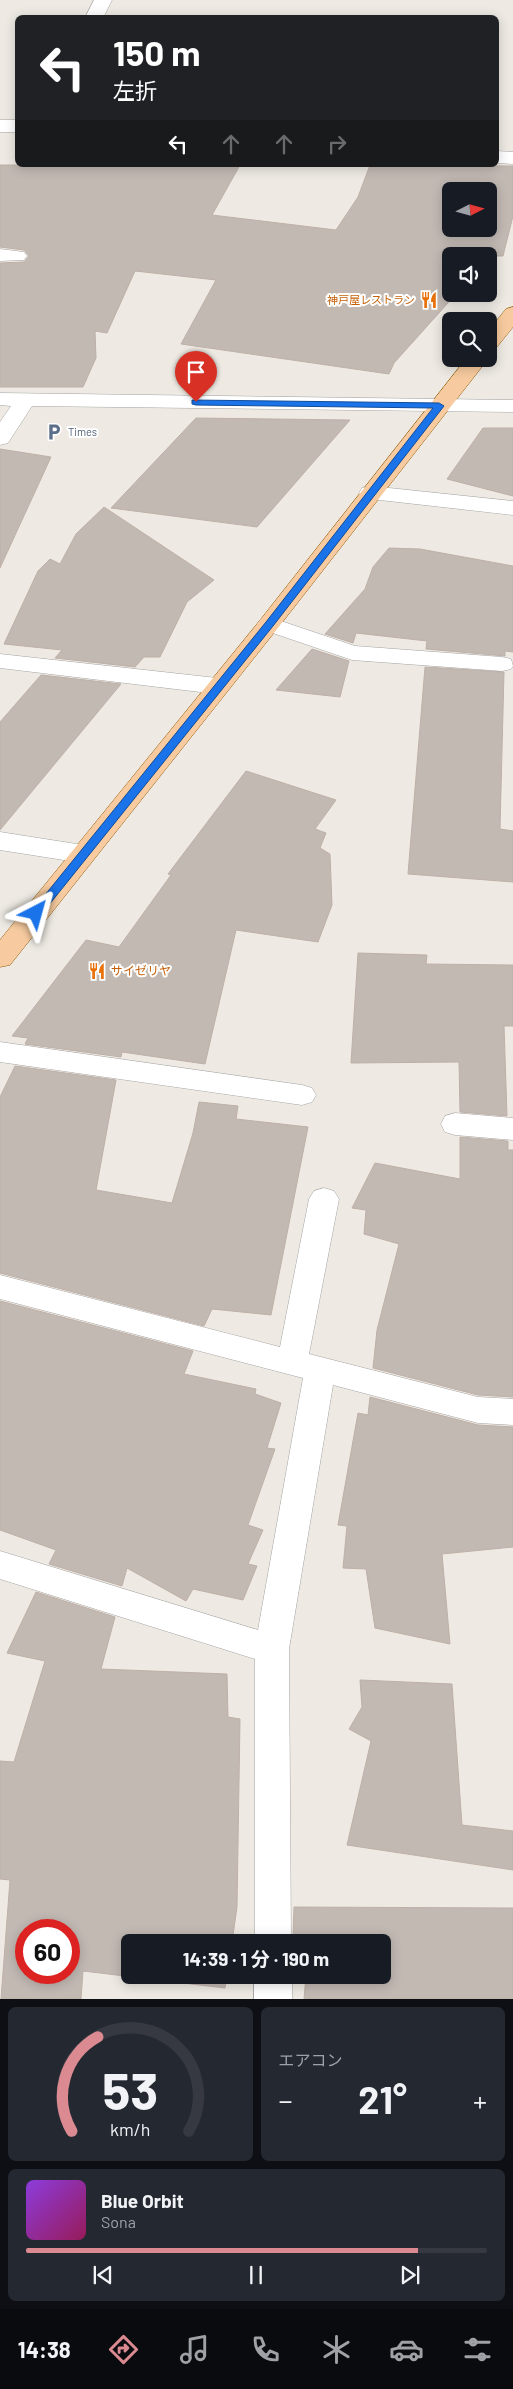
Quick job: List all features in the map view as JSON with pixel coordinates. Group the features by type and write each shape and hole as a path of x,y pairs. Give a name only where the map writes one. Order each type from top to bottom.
{"main road":[{"path":"497,334 513,313"},
{"path":"0,958 269,624 471,367"}],"street":[{"path":"96,15 103,0"},
{"path":"0,126 15,126"},
{"path":"499,157 513,158"},
{"path":"0,399 513,406"},
{"path":"0,438 26,399"},
{"path":"370,493 513,508"},
{"path":"269,624 352,653 502,664"},
{"path":"0,660 218,686"},
{"path":"0,841 83,854"},
{"path":"0,1052 302,1095"},
{"path":"455,1124 513,1129"},
{"path":"273,1934 272,1649 324,1199"},
{"path":"0,1287 478,1410 513,1412"},
{"path":"0,1565 272,1649"},
{"path":"273,1984 273,1999"}],"building":[{"path":"0,165 15,165 15,167 239,167 212,215 336,230 358,197 369,167 513,166 513,216 503,256 497,256 497,247 442,247 442,302 449,302 394,363 389,374 181,344 216,280 135,271 107,333 95,331 96,358 83,387 0,387 0,263 24,262 29,256 24,250 0,247"},
{"path":"196,418 350,420 257,527 111,508"},
{"path":"483,428 513,428 513,496 447,479"},
{"path":"0,449 51,457 0,568"},
{"path":"104,507 214,580 187,602 160,657 144,657 135,667 55,658 62,650 4,644 38,571 50,559 60,564 76,534"},
{"path":"389,548 420,549 513,566 513,652 505,651 505,656 426,649 427,641 356,633 353,643 325,634 365,589 373,567"},
{"path":"312,649 349,661 340,697 276,690"},
{"path":"425,667 504,672 500,829 513,831 513,882 408,874"},
{"path":"41,675 121,684 0,830 0,722"},
{"path":"246,771 336,800 315,829 326,833 320,848 330,854 332,905 318,942 236,930 205,1064 122,1052 121,1057 25,1044 28,1038 12,1036 86,940 119,947 171,875 168,874"},
{"path":"358,953 427,955 426,964 513,965 513,1026 504,1026 507,1116 460,1112 459,1062 351,1063"},
{"path":"15,1066 116,1080 96,1190 172,1203 193,1133 199,1102 238,1106 236,1119 308,1127 271,1315 212,1309 204,1326 0,1273 0,1097"},
{"path":"460,1137 508,1141 508,1150 513,1150 513,1397 478,1395 373,1368 377,1330 399,1244 364,1234 366,1210 352,1208 375,1163 460,1179"},
{"path":"0,1301 193,1351 184,1374 256,1389 255,1394 281,1403 267,1448 275,1449 248,1525 263,1530 248,1564 257,1566 243,1600 193,1589 186,1601 127,1568 122,1586 49,1564 56,1550 0,1530"},
{"path":"370,1397 478,1425 513,1427 513,1547 442,1554 450,1644 375,1628 366,1569 343,1568 347,1526 338,1525 358,1413 368,1415"},
{"path":"36,1592 115,1617 101,1669 227,1674 228,1717 240,1719 237,1907 233,1934 121,1934 121,1976 83,1971 81,1999 1,1999 10,1880 0,1879 0,1761 14,1762 45,1661 7,1653"},
{"path":"360,1680 452,1684 462,1825 513,1831 513,1870 347,1845 371,1741 349,1729 362,1707"},
{"path":"294,1907 513,1908 513,1999 304,1999 305,1984 391,1984 391,1934 293,1934"},
{"path":"192,1984 226,1984 225,1988"}],"place":[{"name":"神戸屋レストラン","path":"429,300"},
{"name":"Times","path":"54,432"},
{"name":"サイゼリヤ","path":"97,971"}],"route":[{"path":"36,913 269,624 439,406 196,402"}]}
